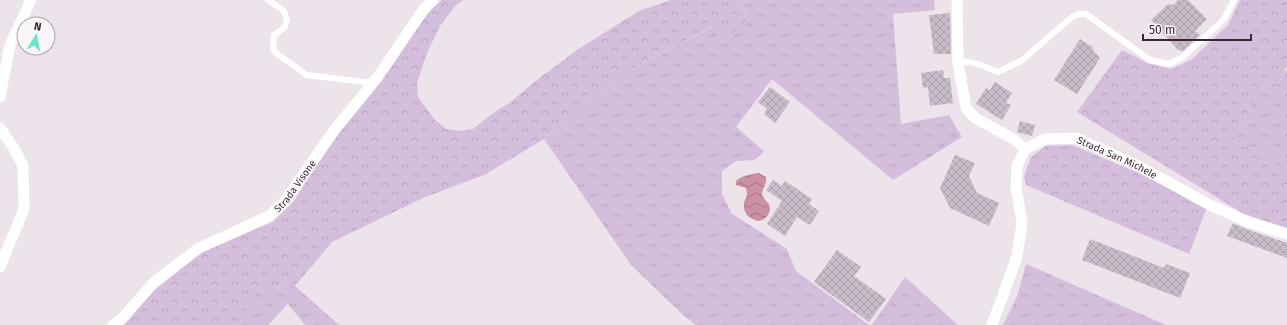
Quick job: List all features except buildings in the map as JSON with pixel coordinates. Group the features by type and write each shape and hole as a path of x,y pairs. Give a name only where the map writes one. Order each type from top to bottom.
{"street":[{"path":"0,97 10,45 31,0"},
{"name":"Strada Visone","path":"113,325 121,320 154,282 199,248 269,216 284,202 336,128 373,82 424,9 433,0"},
{"path":"957,0 958,63 966,108 975,118 1015,140 1024,149 1017,166 1016,187 1022,223 1017,257 992,325"},
{"path":"0,128 13,147 23,166 24,208 0,267"},
{"name":"Strada San Michele","path":"1024,149 1045,139 1076,138 1139,166 1208,204 1248,222 1287,234"}],"lane":[{"path":"268,0 284,11 287,20 284,28 274,35 273,49 278,55 306,75 373,82"},
{"path":"958,63 971,62 998,72 1021,61 1078,14 1086,14 1150,60 1169,64 1183,57 1219,24 1224,19 1234,0"}],"green space":[{"path":"442,0 463,0 455,6 440,26 427,53 417,83 418,97 435,120 446,129 460,131 473,129 496,111 508,104 577,50 639,11 671,0 739,0 749,19 727,40 713,26 619,76 544,139 486,174 423,198 332,242 295,286 259,287 240,321 233,325 123,325 154,291 200,253 273,222 294,201 343,125 377,84 430,10"},
{"path":"739,0 934,0 935,10 893,14 901,124 949,115 962,137 893,180 772,79 736,127 764,151 755,160 736,161 722,171 722,194 732,214 787,249 796,271 869,325 696,325 684,316 631,265 544,139 619,76 714,26 727,40 749,19"},
{"path":"1240,0 1287,0 1287,66 1276,89 1263,86 1232,141 1268,154 1277,166 1287,168 1287,228 1244,214 1077,112 1122,50 1147,63 1171,69 1191,60 1228,25"},
{"path":"1285,71 1287,71 1287,168 1277,166 1267,154 1232,141 1263,86 1276,89"},
{"path":"1072,145 1136,172 1207,207 1189,254 1026,185 1024,177 1031,157 1046,146"},
{"path":"1026,264 1166,325 1003,325 1017,297"},
{"path":"905,277 958,325 872,325"},
{"path":"295,286 339,325 305,325 288,304 268,325 233,325 240,320 259,287"}],"water":[{"path":"759,173 766,177 766,182 762,193 770,208 766,217 759,221 750,218 746,214 744,202 747,196 746,188 736,185 736,181 743,177"}]}
